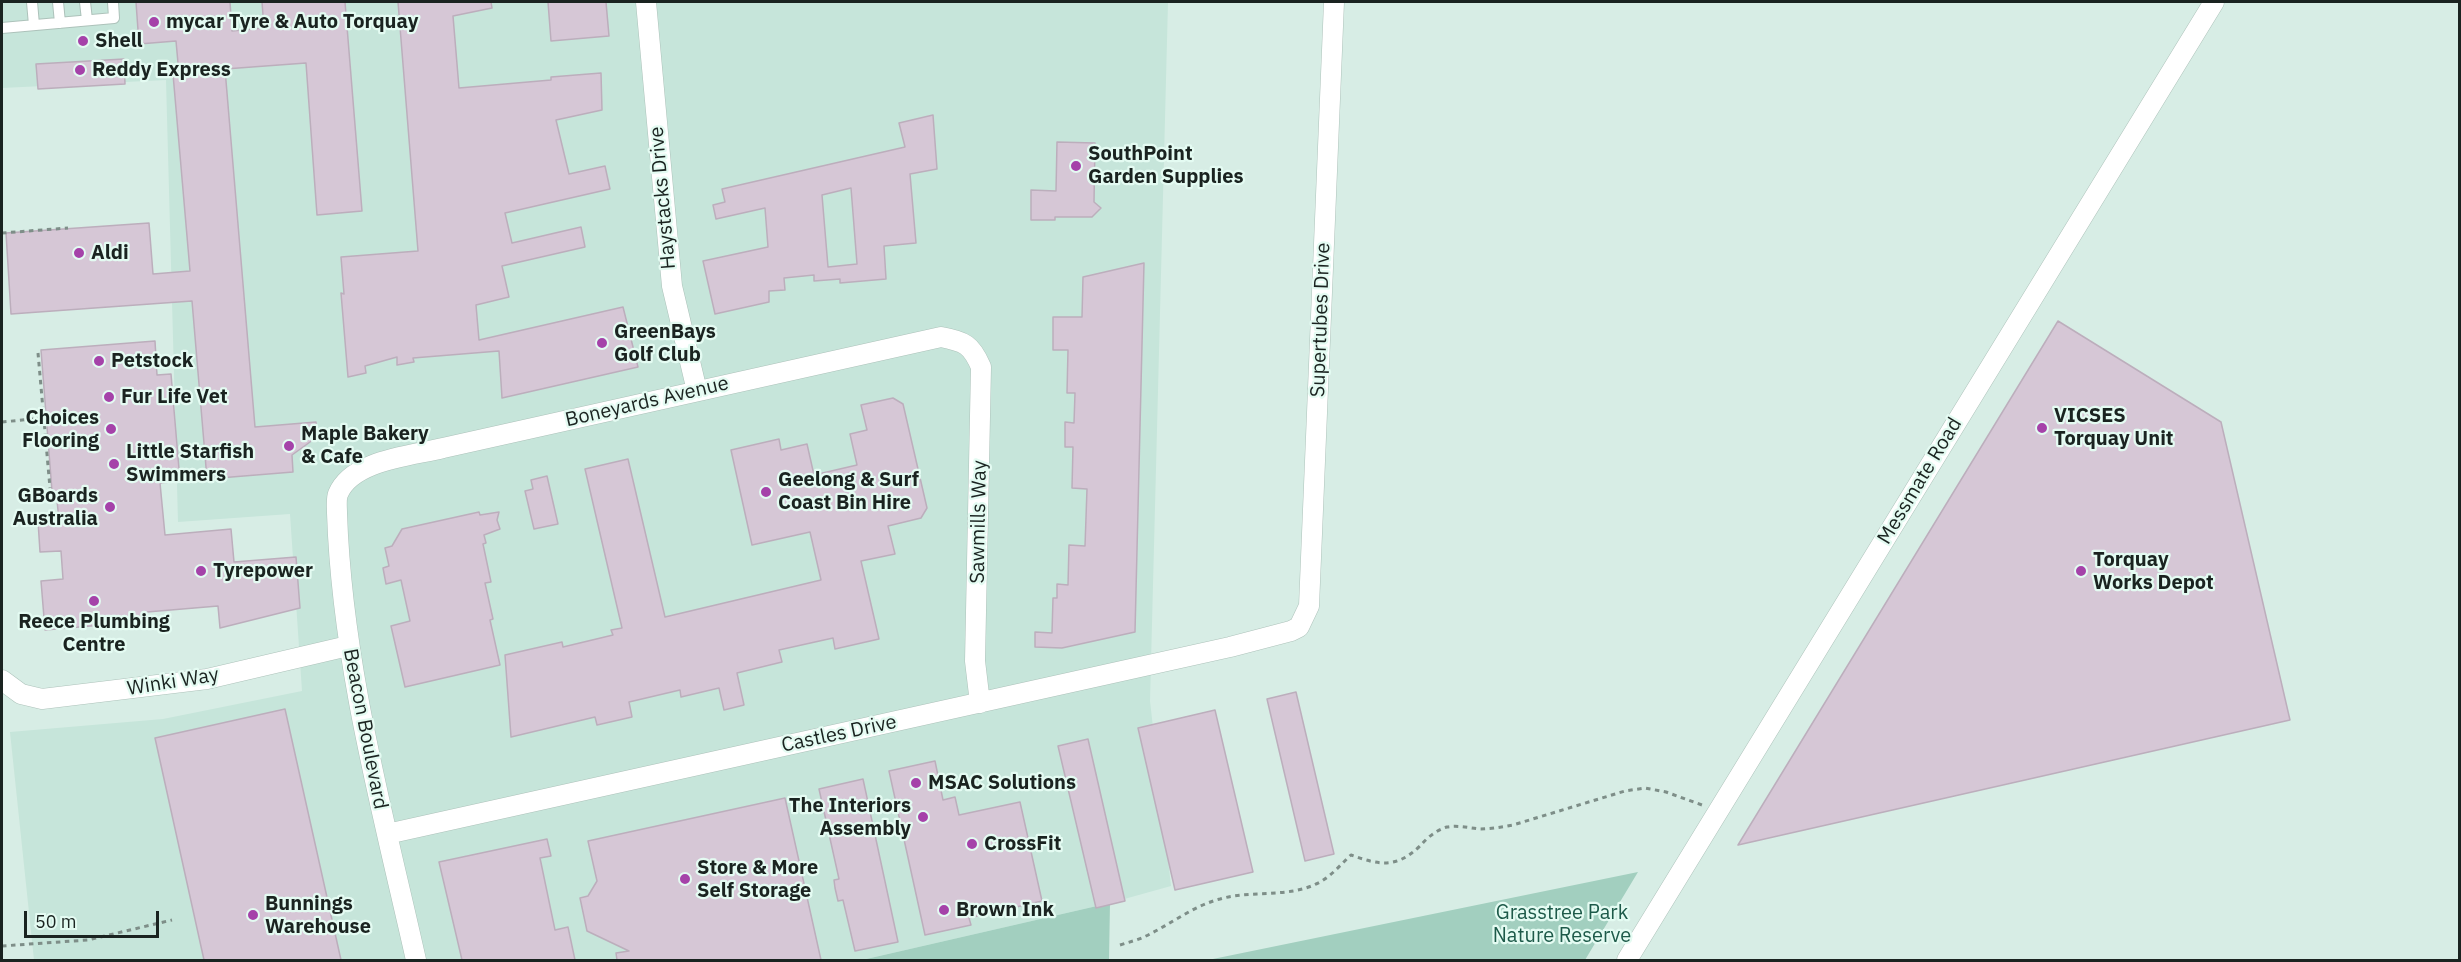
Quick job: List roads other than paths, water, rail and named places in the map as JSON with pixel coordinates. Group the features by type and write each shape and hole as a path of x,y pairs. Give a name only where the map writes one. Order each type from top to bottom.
{"street":[{"name":"Haystacks Drive","path":"646,2 672,286 697,391"},
{"name":"Supertubes Drive","path":"1290,631 1299,627 1309,606 1334,2"},
{"name":"Messmate Road","path":"1627,960 2214,2"},
{"name":"Boneyards Avenue","path":"338,494 353,472 372,465 941,337 968,345"},
{"name":"Sawmills Way","path":"968,345 981,367 975,661 980,703"},
{"name":"Beacon Boulevard","path":"338,494 338,542 348,646 416,960"},
{"name":"Castles Drive","path":"387,834 1230,647 1290,631"},
{"name":"Winki Way","path":"2,680 21,694 42,699 207,679 348,646"}],"lane":[{"path":"32,2 34,25"},
{"path":"58,2 60,23"},
{"path":"85,2 87,20"},
{"path":"2,28 114,18 113,2"}],"place":[{"name":"mycar Tyre & Auto Torquay","path":"154,22"},
{"name":"Shell","path":"83,41"},
{"name":"Reddy Express","path":"80,70"},
{"name":"SouthPoint Garden Supplies","path":"1076,166"},
{"name":"Aldi","path":"79,253"},
{"name":"GreenBays Golf Club","path":"602,343"},
{"name":"Petstock","path":"99,361"},
{"name":"Fur Life Vet","path":"109,397"},
{"name":"VICSES Torquay Unit","path":"2042,428"},
{"name":"Choices Flooring","path":"111,429"},
{"name":"Maple Bakery & Cafe","path":"289,446"},
{"name":"Little Starfish Swimmers","path":"114,464"},
{"name":"Geelong & Surf Coast Bin Hire","path":"766,492"},
{"name":"GBoards Australia","path":"110,507"},
{"name":"Tyrepower","path":"201,571"},
{"name":"Torquay Works Depot","path":"2081,571"},
{"name":"Reece Plumbing Centre","path":"94,601"},
{"name":"MSAC Solutions","path":"916,783"},
{"name":"The Interiors Assembly","path":"923,817"},
{"name":"CrossFit","path":"972,844"},
{"name":"Store & More Self Storage","path":"685,879"},
{"name":"Brown Ink","path":"944,910"},
{"name":"Bunnings Warehouse","path":"253,915"}],"park label":[{"name":"Grasstree Park Nature Reserve","path":"1562,924"}]}
